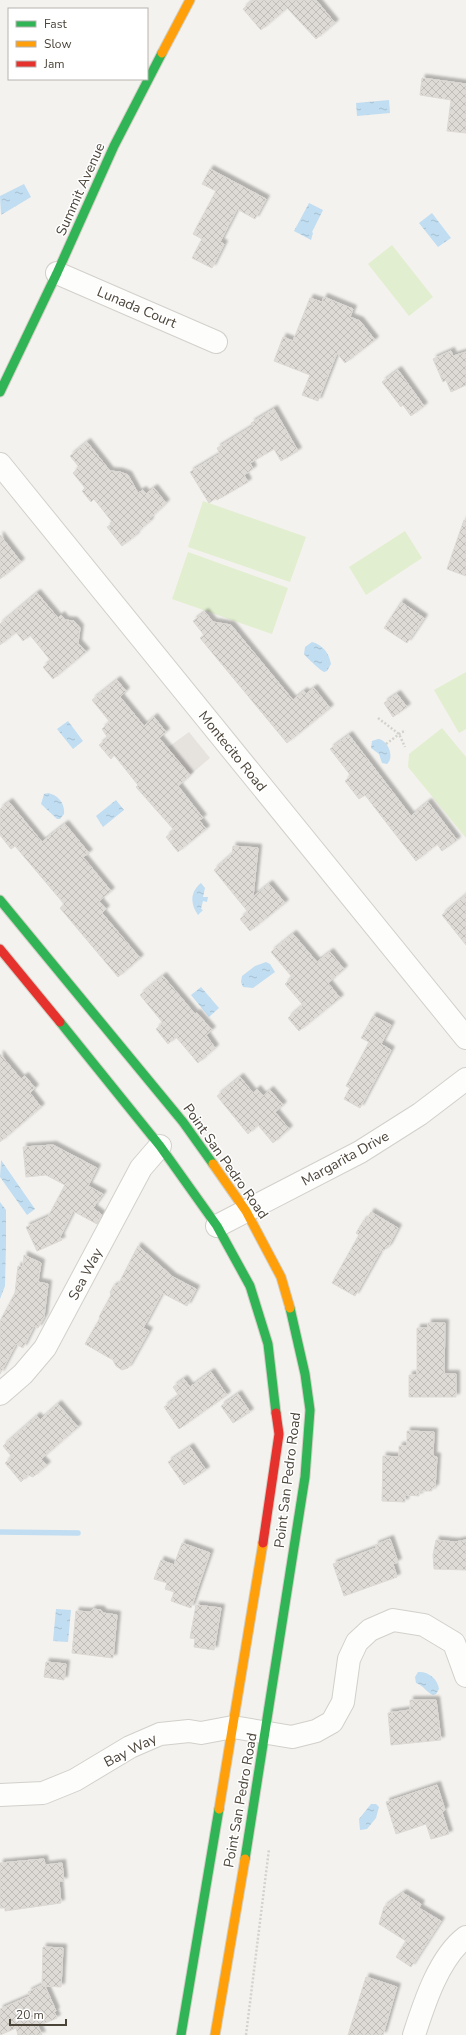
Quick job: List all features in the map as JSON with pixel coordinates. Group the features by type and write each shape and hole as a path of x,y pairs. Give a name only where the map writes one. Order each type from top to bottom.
{"main road":[{"name":"Summit Avenue","path":"0,392 57,273 114,146 190,0"},
{"name":"Point San Pedro Road","path":"0,900 184,1122 246,1210 281,1277 297,1335 310,1410 304,1476 266,1732 215,2035"},
{"name":"Point San Pedro Road","path":"0,950 160,1146 217,1226 250,1286 268,1344 279,1434 269,1510 181,2035"}],"street":[{"name":"Lunada Court","path":"57,273 216,342"},
{"name":"Montecito Road","path":"0,464 466,1038"},
{"name":"Margarita Drive","path":"217,1226 360,1152 420,1114 466,1079"},
{"name":"Sea Way","path":"0,1394 23,1374 45,1348 142,1168 160,1146"},
{"name":"Bay Way","path":"0,1795 43,1793 75,1780 130,1747 160,1734 189,1731 201,1733 233,1727 292,1737 316,1731 332,1722 343,1702 349,1659 357,1642 370,1630 393,1620 424,1625 454,1643 466,1676"},
{"path":"414,2035 426,2000 446,1960 466,1938"}],"path":[{"path":"378,718 399,734 405,747"},
{"path":"386,744 404,730"},
{"path":"246,2035 269,1848"}],"green space":[{"path":"392,245 433,297 409,316 368,264"},
{"path":"203,501 306,537 290,582 188,547"},
{"path":"405,531 422,558 366,595 349,567"},
{"path":"188,552 288,588 272,634 172,599"},
{"path":"466,672 466,729 459,733 434,690"},
{"path":"442,728 466,757 466,838 408,767 409,754"}],"shaded area":[{"path":"189,732 210,758 190,775 167,748"}],"water":[{"path":"389,100 390,113 357,116 356,103"},
{"path":"24,184 31,197 1,215 0,196"},
{"path":"309,203 323,210 312,232 311,240 294,231"},
{"path":"432,213 451,238 438,247 419,223"},
{"path":"312,642 322,647 329,656 331,664 327,671 322,671 304,654 305,647"},
{"path":"68,721 83,741 73,749 57,729"},
{"path":"378,739 385,742 389,749 390,757 387,764 382,763 379,754 371,748 372,741"},
{"path":"48,793 58,798 62,803 64,814 60,819 57,819 41,804 44,794"},
{"path":"116,800 124,810 103,827 96,816"},
{"path":"201,883 205,888 203,897 208,897 207,902 203,901 201,909 203,910 198,915 195,911 192,898 195,890"},
{"path":"266,962 270,964 275,972 253,988 243,987 241,982 242,976 255,966"},
{"path":"201,987 219,1008 209,1017 191,995"},
{"path":"1,1160 35,1209 27,1215 0,1177"},
{"path":"0,1202 6,1210 6,1244 5,1286 0,1299"},
{"path":"56,1609 71,1610 68,1642 53,1641"},
{"path":"418,1672 429,1674 435,1679 439,1689 436,1694 431,1694 416,1683 415,1677"},
{"path":"371,1804 376,1804 379,1807 376,1818 367,1829 360,1830 359,1819"}],"building":[{"path":"253,0 316,0 335,23 316,39 287,8 261,30 243,9"},
{"path":"422,78 466,84 466,133 447,131 451,100 420,95"},
{"path":"210,169 266,199 255,219 237,209 220,242 224,244 212,268 192,258 202,239 193,234 216,191 202,184"},
{"path":"324,297 353,309 350,317 360,321 375,340 345,363 337,353 318,401 302,395 310,375 274,361 283,337 293,341 310,298 322,302"},
{"path":"451,351 453,356 466,352 466,385 451,392 446,380 443,382 433,359"},
{"path":"398,370 424,406 411,416 403,405 401,407 382,382"},
{"path":"274,409 298,451 281,461 274,449 250,463 253,469 244,475 248,482 209,503 190,472 220,454 217,448 253,426 251,423"},
{"path":"87,442 110,471 128,475 138,493 143,490 146,494 154,488 166,503 149,519 150,521 135,534 136,535 122,546 107,527 113,523 94,499 91,502 82,491 85,488 73,473 79,467 70,456"},
{"path":"464,520 466,521 466,576 447,569"},
{"path":"0,535 21,562 0,579"},
{"path":"37,593 58,618 61,615 65,620 74,621 80,628 78,643 86,652 53,679 43,667 51,661 30,635 23,641 16,632 0,645 0,624"},
{"path":"401,602 424,618 407,643 384,628"},
{"path":"205,612 213,622 231,625 293,700 304,691 306,694 314,688 330,708 287,743 200,638 204,635 193,621"},
{"path":"117,680 126,691 120,697 144,726 154,717 166,732 159,738 190,775 178,786 203,818 199,820 206,829 178,852 166,837 174,830 136,787 138,785 114,755 111,759 99,745 108,738 102,729 110,722 92,700"},
{"path":"397,694 407,707 393,717 384,703"},
{"path":"349,735 411,816 428,802 457,840 442,851 437,844 416,861 365,795 359,799 345,781 351,776 330,749"},
{"path":"9,802 42,842 65,824 89,853 83,857 111,891 99,901 106,909 102,913 140,958 118,977 60,908 64,904 15,846 11,849 0,835 0,809"},
{"path":"233,846 258,848 253,897 269,884 285,903 250,931 240,919 248,912 214,870 232,854"},
{"path":"466,895 466,945 442,915"},
{"path":"293,934 317,962 330,952 344,969 328,983 340,998 299,1031 288,1018 303,1005 285,984 292,977 271,952"},
{"path":"163,976 195,1014 197,1013 212,1030 206,1035 215,1048 198,1063 176,1037 168,1044 156,1029 163,1023 140,995"},
{"path":"373,1016 391,1025 381,1044 391,1050 360,1108 344,1099 350,1088 346,1086 369,1042 361,1038"},
{"path":"0,1054 21,1079 25,1076 35,1088 30,1093 41,1107 0,1142"},
{"path":"240,1077 253,1093 257,1089 263,1096 270,1090 283,1105 275,1112 289,1129 273,1143 258,1125 248,1134 217,1096"},
{"path":"53,1145 97,1168 88,1186 103,1194 93,1208 102,1215 97,1224 73,1211 60,1237 62,1240 37,1251 26,1227 48,1217 65,1185 46,1175 26,1177 23,1147"},
{"path":"371,1212 398,1228 388,1247 383,1251 381,1250 355,1296 332,1283 359,1235 356,1233"},
{"path":"138,1246 173,1277 196,1289 187,1306 162,1293 143,1328 149,1331 128,1368 122,1370 116,1366 113,1360 85,1344 100,1318 99,1317 111,1295 110,1292 113,1287 118,1285"},
{"path":"24,1255 41,1263 38,1282 48,1284 44,1317 38,1328 34,1326 23,1348 16,1344 0,1374 0,1321 15,1293 18,1266 23,1267"},
{"path":"428,1323 445,1323 444,1374 456,1374 456,1397 409,1397 409,1375 417,1375 417,1328 428,1328"},
{"path":"211,1372 227,1395 179,1429 164,1407 179,1396 173,1387 184,1379 190,1387"},
{"path":"238,1394 250,1412 233,1423 221,1406"},
{"path":"58,1404 78,1427 41,1459 47,1465 33,1477 28,1475 21,1482 5,1463 12,1457 3,1446 37,1416 40,1420"},
{"path":"407,1431 434,1432 433,1456 437,1457 435,1488 432,1488 432,1491 419,1491 419,1496 405,1495 405,1502 382,1501 383,1456 399,1457 399,1446 407,1446"},
{"path":"190,1447 206,1470 184,1485 168,1462"},
{"path":"390,1539 398,1562 393,1564 397,1577 344,1596 333,1564 376,1548 375,1545"},
{"path":"436,1540 455,1542 466,1540 466,1570 434,1569 433,1555"},
{"path":"182,1543 210,1553 191,1608 171,1601 174,1592 165,1589 167,1583 154,1579 161,1560 174,1565"},
{"path":"196,1605 221,1608 214,1650 194,1647 195,1639 190,1638"},
{"path":"93,1609 101,1610 103,1613 117,1615 113,1658 72,1653 76,1611 90,1612"},
{"path":"46,1662 66,1664 64,1680 44,1677"},
{"path":"410,1700 436,1700 441,1740 391,1745 388,1713 410,1710"},
{"path":"437,1785 445,1810 442,1812 449,1834 431,1839 426,1824 396,1834 386,1802"},
{"path":"44,1859 45,1865 62,1863 64,1881 59,1881 61,1903 5,1911 5,1908 0,1908 0,1863"},
{"path":"403,1893 421,1904 419,1908 441,1921 411,1967 396,1957 406,1941 379,1924 384,1907"},
{"path":"43,1947 63,1948 61,1987 45,1986 56,2011 54,2012 57,2018 38,2026 42,2035 18,2035 16,2028 0,2035 0,2009 30,1996 28,1992 42,1985"},
{"path":"366,1977 397,1987 383,2035 348,2035"}],"waterway":[{"path":"0,1532 78,1533"}],"traffic: fast":[{"path":"0,392 57,273 114,146 162,53"},
{"path":"0,900 183,1122 213,1164"},
{"path":"60,1022 160,1146 217,1226 250,1286 268,1344 276,1413"},
{"path":"245,1859 305,1477 310,1410 305,1374 290,1308"},
{"path":"181,2035 219,1809"}],"traffic: slow":[{"path":"162,53 190,0"},
{"path":"213,1164 246,1211 281,1277 290,1308"},
{"path":"219,1809 263,1543"},
{"path":"215,2035 245,1859"}],"traffic: jam":[{"path":"0,949 60,1022"},
{"path":"263,1543 279,1434 276,1413"}]}
